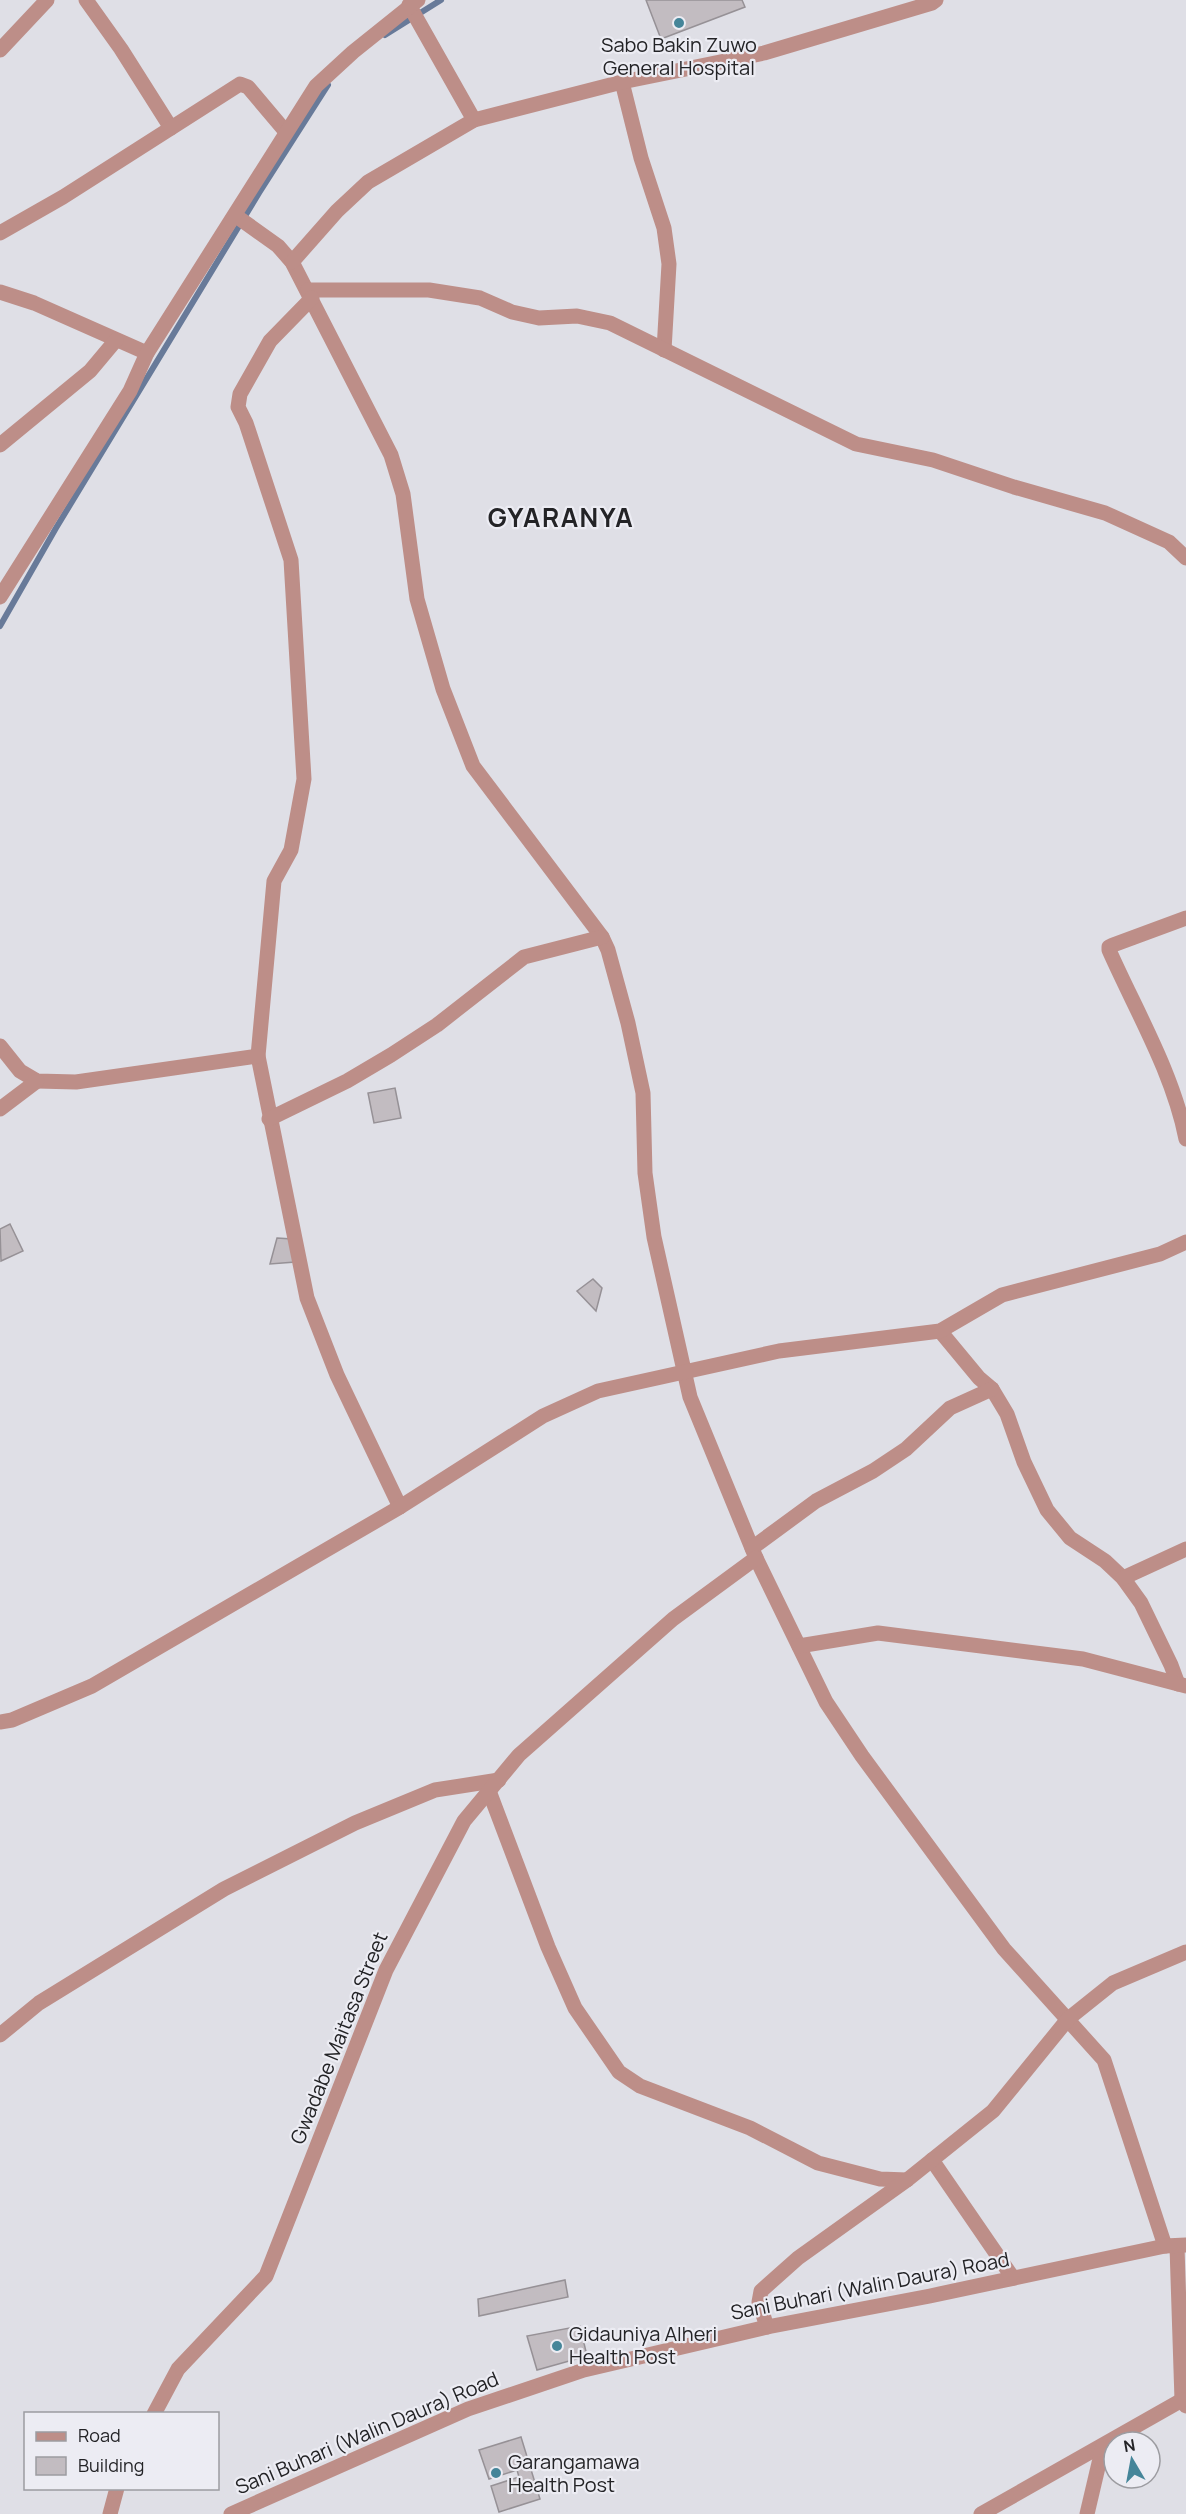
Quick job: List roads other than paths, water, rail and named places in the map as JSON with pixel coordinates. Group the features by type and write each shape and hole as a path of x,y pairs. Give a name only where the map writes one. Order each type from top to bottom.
{"street":[{"path":"0,50 47,0"},
{"path":"86,0 121,49 171,128"},
{"path":"292,262 368,182 474,120 622,82 764,53 891,16 936,0"},
{"path":"0,597 130,391 147,353 236,216 316,86 353,52 414,3 425,30 474,120"},
{"path":"622,82 641,158 664,228 669,264 664,350"},
{"path":"0,233 63,197 240,84 248,87 286,132"},
{"path":"236,216 278,246 292,262 391,455 403,494 417,599 444,689 473,766 602,937 628,1023 643,1093 645,1173 654,1237 690,1397 754,1553 826,1702 862,1756 1004,1949 1104,2060 1176,2246 1184,2403 1133,2430"},
{"path":"400,1507 337,1375 307,1298 258,1056 274,881 291,850 304,779 291,560 246,423 238,407 240,394 270,340 310,294 429,290 480,298 512,312 539,318 577,316 610,323 856,444 933,460 1014,487 1105,513 1169,542 1186,558"},
{"path":"0,292 34,303 147,353"},
{"path":"0,445 90,371 116,340"},
{"path":"1186,918 1113,945 1109,947 1109,950 1162,1064 1186,1138"},
{"path":"269,1119 347,1081 400,1049 437,1025 524,957 602,937"},
{"path":"0,1046 20,1071 37,1081 76,1082 258,1056"},
{"path":"0,1109 37,1081"},
{"path":"0,1722 12,1720 92,1686 400,1507 543,1416 598,1391 779,1351 940,1331 1002,1295 1160,1254 1186,1242"},
{"path":"940,1331 979,1378 992,1389 1007,1414 1024,1461 1047,1510 1070,1538 1105,1561 1123,1578 1141,1603 1182,1685"},
{"name":"Gwadabe Maitasa Street","path":"155,2412 178,2369 266,2276 386,1970 464,1821 519,1755 673,1619 816,1501 873,1471 906,1449 929,1424 950,1408 992,1389"},
{"path":"1123,1578 1186,1549"},
{"path":"799,1646 878,1634 1083,1659 1182,1685"},
{"path":"0,2035 39,2003 224,1888 355,1823 435,1790 494,1785 548,1947 575,2008 619,2072 640,2086 750,2128 818,2163 880,2179 907,2180"},
{"path":"767,2326 759,2302 761,2291 798,2258 907,2180 993,2110 1068,2019 1113,1983 1186,1952"},
{"path":"932,2160 1013,2278"},
{"name":"Sani Buhari (Walin Daura) Road","path":"231,2514 468,2409 584,2370 767,2326 1176,2246"},
{"path":"981,2514 1102,2447"},
{"path":"1087,2514 1102,2450"},
{"path":"110,2514 116,2490"}],"waterway":[{"path":"385,35 441,0"},
{"path":"0,626 56,528 259,193 328,85"}],"place":[{"name":"Sabo Bakin Zuwo General Hospital","path":"679,23"},
{"name":"Gidauniya Alheri Health Post","path":"557,2346"},
{"name":"Garangamawa Health Post","path":"496,2473"}],"district":[{"name":"GYARANYA","path":"561,518"}]}
